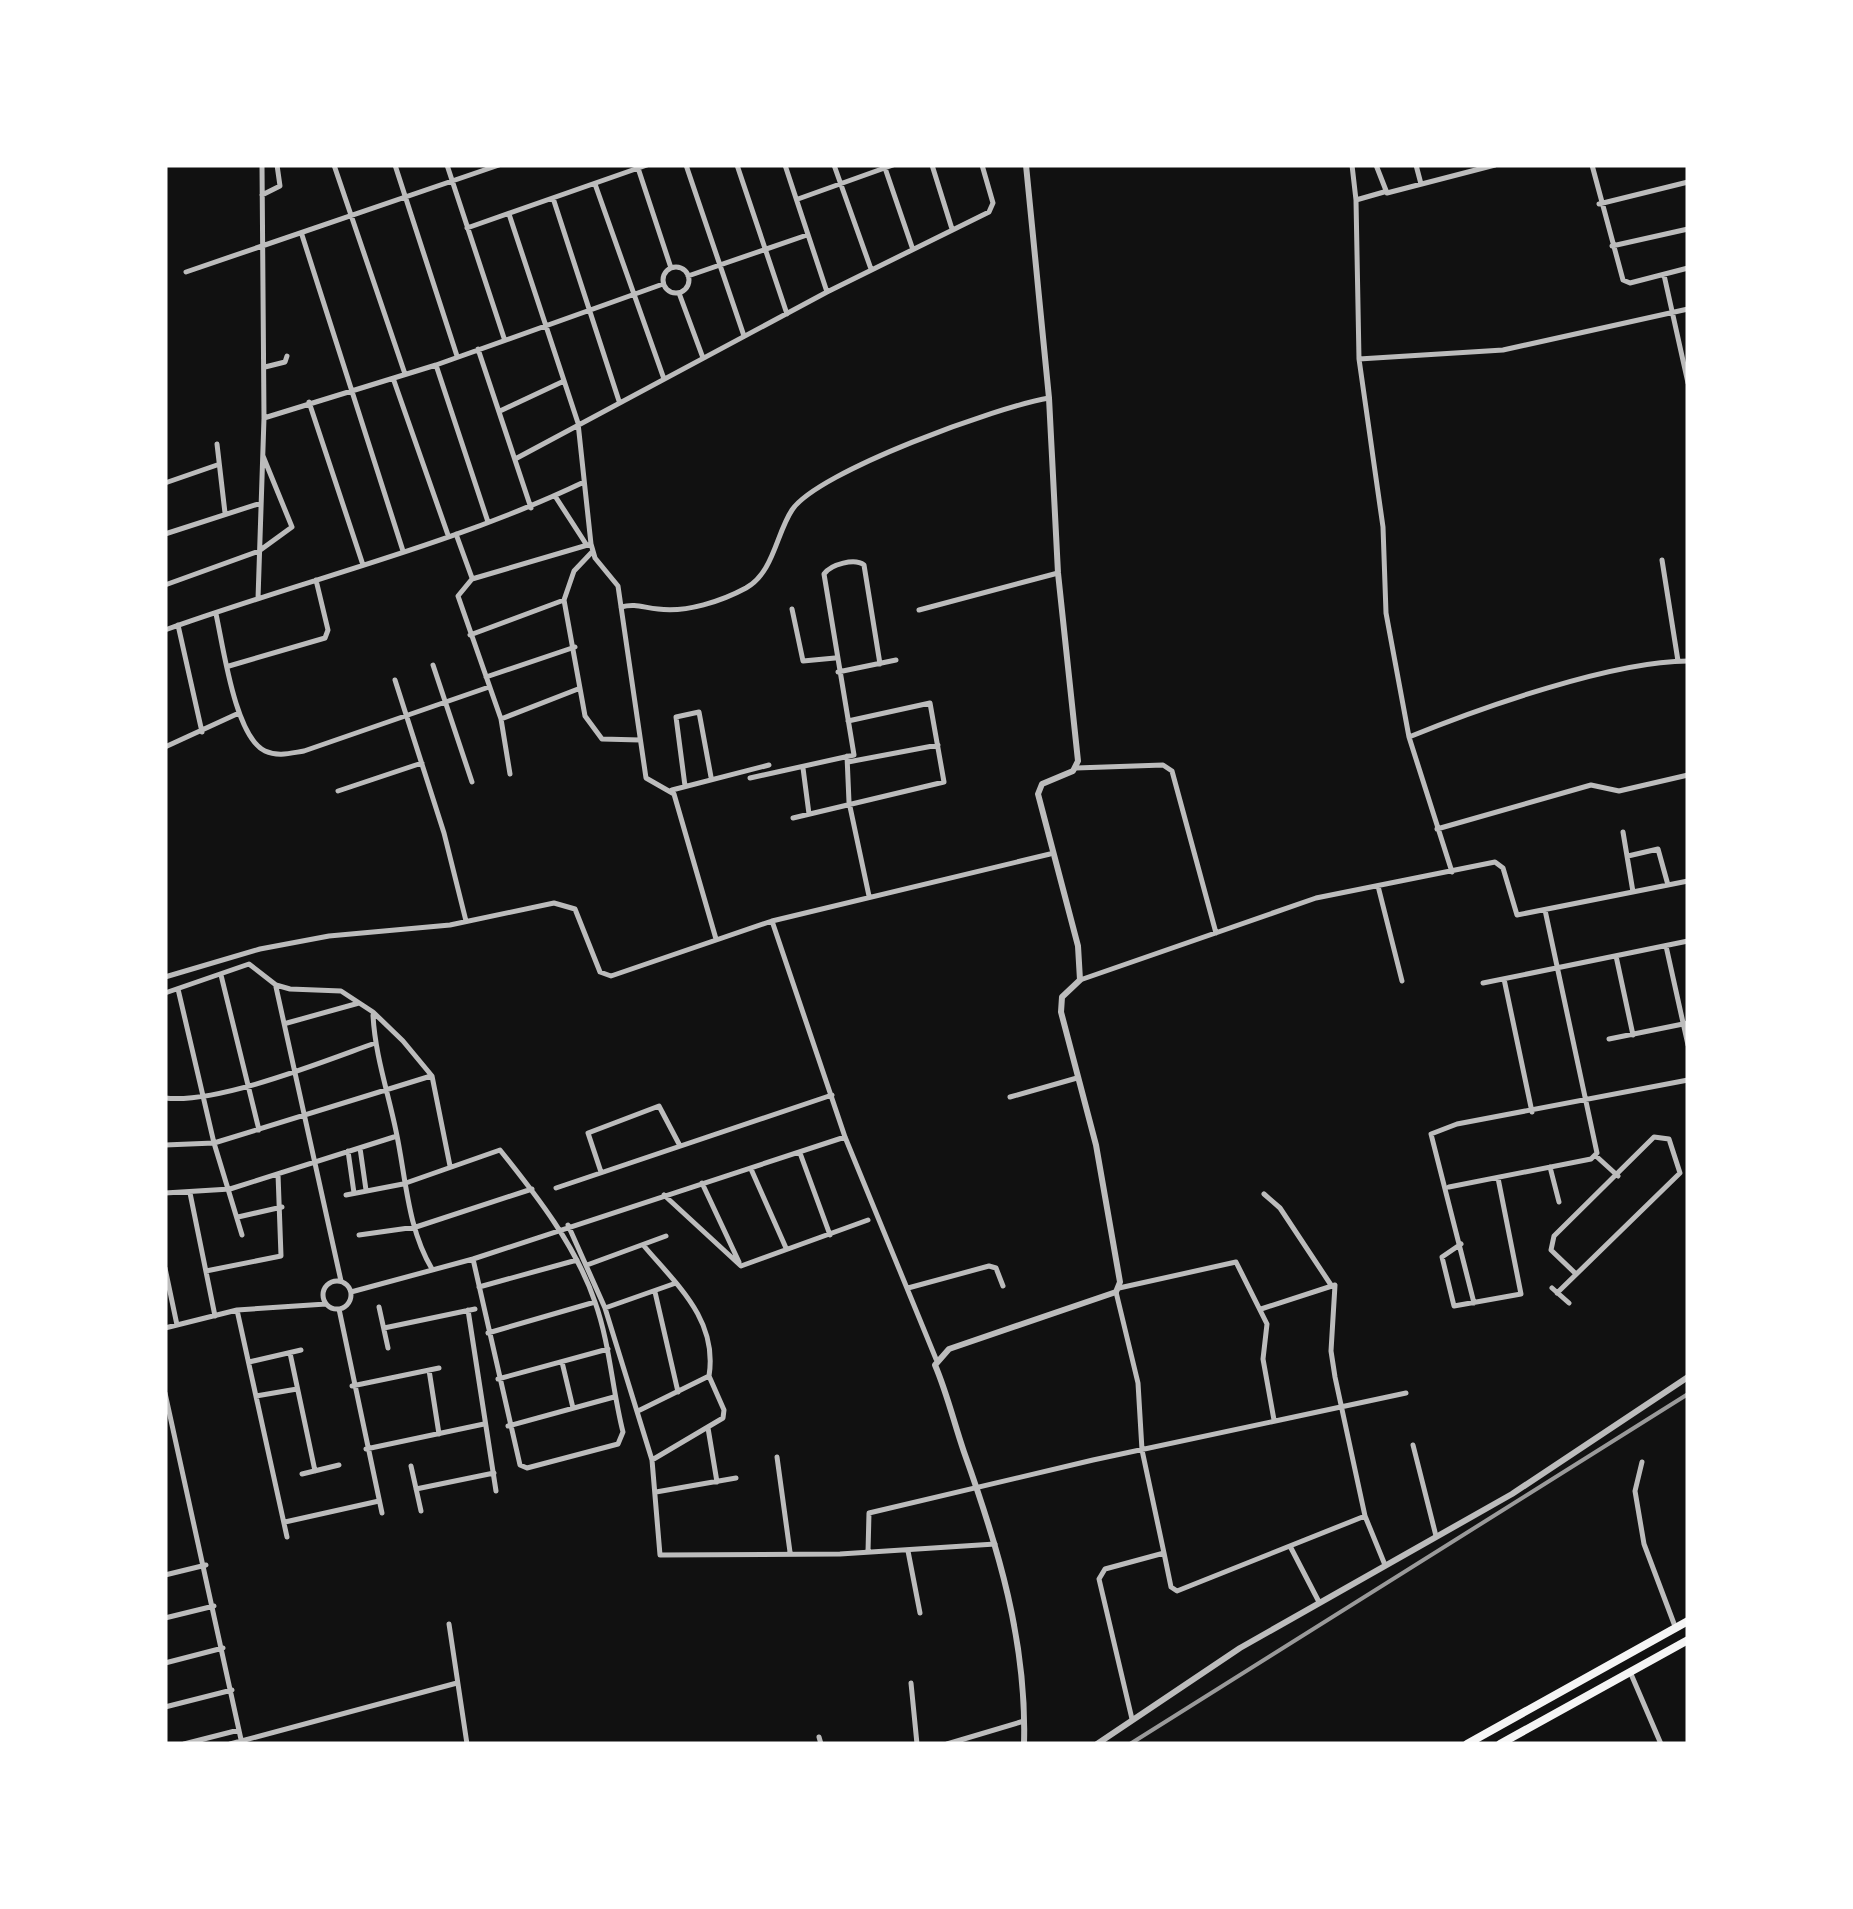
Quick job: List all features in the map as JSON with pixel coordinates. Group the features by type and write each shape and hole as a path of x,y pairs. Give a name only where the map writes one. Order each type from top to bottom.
{"highway":[{"path":"1467,1744 1688,1621"},
{"path":"1500,1744 1688,1640"}],"street":[{"path":"258,598 264,418 262,165"},
{"path":"262,195 280,186 276,165"},
{"path":"334,165 404,374"},
{"path":"394,165 457,356"},
{"path":"447,165 504,338"},
{"path":"186,272 499,165"},
{"path":"466,228 648,165"},
{"path":"686,165 744,336"},
{"path":"737,165 787,314"},
{"path":"786,165 827,292"},
{"path":"834,165 871,269"},
{"path":"798,200 893,165"},
{"path":"932,165 952,229"},
{"path":"517,458 992,208 982,165"},
{"path":"1026,165 1049,398 1058,573 1076,729 1076,768"},
{"path":"1352,165 1360,359 1383,527 1386,613 1409,737 1452,872"},
{"path":"1376,165 1384,192"},
{"path":"1416,165 1421,184"},
{"path":"1356,200 1495,165"},
{"path":"1593,165 1599,204 1626,282 1688,268"},
{"path":"885,166 912,248"},
{"path":"264,418 436,365 663,284 671,268 637,167"},
{"path":"1599,204 1688,182"},
{"path":"595,184 664,380"},
{"path":"552,198 619,401"},
{"path":"509,214 578,423 589,544"},
{"path":"1612,246 1688,228"},
{"path":"688,276 807,234"},
{"path":"302,235 404,552"},
{"path":"663,284 669,292 679,293 688,285 682,268 671,268"},
{"path":"1664,275 1688,383"},
{"path":"679,293 703,358"},
{"path":"1360,359 1503,350 1688,309"},
{"path":"478,349 531,508"},
{"path":"264,367 285,362 287,356"},
{"path":"436,365 488,522"},
{"path":"393,378 472,580"},
{"path":"500,411 564,380"},
{"path":"621,607 637,604 662,610 700,605 744,589 762,572 792,508 826,482 964,422 1049,398"},
{"path":"309,402 363,564"},
{"path":"217,444 225,513"},
{"path":"165,584 259,550 292,526 262,454"},
{"path":"165,484 217,465"},
{"path":"165,630 531,508 584,482"},
{"path":"555,496 592,552 613,575 646,778 654,786 672,790 710,777 769,765"},
{"path":"165,534 261,503"},
{"path":"510,774 502,719 458,596 472,580 589,544"},
{"path":"592,552 574,571 564,600 579,689 588,722 602,739 640,740"},
{"path":"1662,560 1678,661"},
{"path":"848,759 854,755 824,574 832,567 861,562 880,664"},
{"path":"919,610 1058,573"},
{"path":"228,666 325,638 328,630 316,580"},
{"path":"470,636 564,600"},
{"path":"792,609 803,661 835,658"},
{"path":"216,614 239,713 255,744 279,755 489,687"},
{"path":"178,625 202,732"},
{"path":"486,677 574,648"},
{"path":"838,672 896,660"},
{"path":"1409,737 1602,675 1688,661"},
{"path":"433,665 472,782"},
{"path":"394,680 408,716 466,921"},
{"path":"502,719 579,689"},
{"path":"793,818 849,802 943,784 930,703 848,721"},
{"path":"685,786 676,717 682,713 698,712 710,777"},
{"path":"165,748 239,713"},
{"path":"750,778 938,745"},
{"path":"848,759 849,802 870,897"},
{"path":"338,791 422,763"},
{"path":"1080,980 1078,946 1050,854 1038,790 1076,768 1163,765 1172,771 1216,933"},
{"path":"802,768 809,814"},
{"path":"1437,828 1590,785 1619,792 1688,774"},
{"path":"672,790 716,939"},
{"path":"1623,832 1633,892"},
{"path":"1628,856 1658,849 1668,885"},
{"path":"165,977 260,948 565,904 575,909 600,972 606,976 772,921 1050,854"},
{"path":"1365,1516 1177,1591 1172,1587 1142,1450 1138,1383 1118,1290 1110,1215 1060,1003 1080,980 1316,898 1378,886 1499,864 1514,913 1688,882"},
{"path":"1378,886 1402,982"},
{"path":"1545,910 1596,1156 1618,1176"},
{"path":"772,921 845,1137 936,1359 996,1544 1016,1633 1024,1744"},
{"path":"1482,983 1688,941"},
{"path":"1666,946 1688,1044"},
{"path":"1616,956 1633,1034"},
{"path":"165,993 251,964 276,985 318,1161 341,1282 351,1292"},
{"path":"221,975 259,1130"},
{"path":"1504,978 1532,1112"},
{"path":"276,985 341,990 373,1012 432,1076 450,1166"},
{"path":"178,989 214,1143 242,1236"},
{"path":"287,1023 359,1003"},
{"path":"373,1012 374,1043 397,1136 404,1184 432,1269"},
{"path":"1610,1039 1685,1024"},
{"path":"165,1098 204,1097 298,1071 374,1043"},
{"path":"165,1145 214,1143 432,1076"},
{"path":"1010,1097 1080,1077"},
{"path":"1474,1303 1431,1134 1457,1124 1688,1080"},
{"path":"556,1188 832,1095"},
{"path":"601,1173 588,1133 625,1118 662,1106 679,1144"},
{"path":"1569,1303 1554,1291 1576,1274 1681,1167 1669,1138 1660,1135 1549,1245 1576,1274"},
{"path":"165,1194 230,1188 397,1136"},
{"path":"351,1292 473,1259 557,1228 845,1137"},
{"path":"360,1148 366,1191"},
{"path":"346,1195 404,1184 497,1149 532,1190 557,1228 577,1260 595,1302 608,1349 622,1432 618,1444 522,1468 508,1426 473,1259"},
{"path":"348,1151 354,1194"},
{"path":"800,1152 830,1235"},
{"path":"1447,1187 1596,1156"},
{"path":"1550,1167 1559,1202"},
{"path":"751,1169 786,1249"},
{"path":"206,1271 279,1258 282,1207 278,1174"},
{"path":"1460,1244 1444,1253 1444,1274 1454,1306 1515,1297 1523,1290 1498,1177"},
{"path":"702,1184 740,1266"},
{"path":"359,1235 416,1226 532,1190"},
{"path":"190,1193 216,1316"},
{"path":"1264,1194 1280,1208 1336,1288 1332,1351 1365,1516 1385,1565"},
{"path":"664,1195 740,1266"},
{"path":"238,1217 282,1207"},
{"path":"740,1266 868,1220"},
{"path":"568,1225 605,1308 640,1410 652,1460 660,1555 908,1551 996,1544"},
{"path":"588,1265 666,1236"},
{"path":"644,1246 696,1308 708,1334 709,1376 724,1415 652,1460"},
{"path":"479,1287 577,1260"},
{"path":"936,1359 949,1349 1118,1290 1232,1261 1242,1271 1266,1324 1263,1359 1274,1420"},
{"path":"908,1288 993,1266 1003,1286"},
{"path":"165,1268 177,1326"},
{"path":"326,1304 325,1287 341,1282"},
{"path":"605,1308 676,1284"},
{"path":"1261,1309 1331,1284"},
{"path":"338,1309 348,1303 351,1292"},
{"path":"655,1292 678,1392"},
{"path":"488,1334 595,1302"},
{"path":"165,1328 238,1310 326,1304 338,1309"},
{"path":"379,1307 388,1348"},
{"path":"338,1309 382,1513"},
{"path":"238,1310 287,1538"},
{"path":"384,1328 471,1310 496,1491"},
{"path":"498,1379 608,1349"},
{"path":"249,1362 301,1350"},
{"path":"290,1353 314,1471"},
{"path":"562,1362 574,1410"},
{"path":"352,1386 439,1368"},
{"path":"428,1370 439,1434"},
{"path":"640,1410 709,1376"},
{"path":"1098,1744 1319,1602 1542,1475 1688,1377"},
{"path":"256,1396 297,1389"},
{"path":"165,1393 242,1742"},
{"path":"868,1552 869,1514 1406,1393"},
{"path":"508,1426 614,1396"},
{"path":"366,1449 484,1424"},
{"path":"708,1428 717,1482"},
{"path":"1413,1445 1436,1536"},
{"path":"777,1457 790,1552"},
{"path":"1642,1462 1636,1491 1644,1544 1676,1629"},
{"path":"302,1474 338,1466"},
{"path":"410,1466 421,1511"},
{"path":"416,1489 494,1473"},
{"path":"656,1492 736,1478"},
{"path":"285,1522 379,1502"},
{"path":"1291,1548 1319,1602"},
{"path":"908,1551 920,1613"},
{"path":"1132,1719 1099,1578 1105,1570 1164,1553"},
{"path":"165,1575 206,1566"},
{"path":"165,1618 214,1606"},
{"path":"449,1624 467,1744"},
{"path":"165,1662 223,1648"},
{"path":"1631,1674 1662,1744"},
{"path":"230,1744 457,1683"},
{"path":"910,1683 917,1744"},
{"path":"165,1706 232,1690"},
{"path":"948,1744 1024,1721"},
{"path":"184,1744 240,1730"}],"railway":[{"path":"1130,1744 1688,1394"}]}
